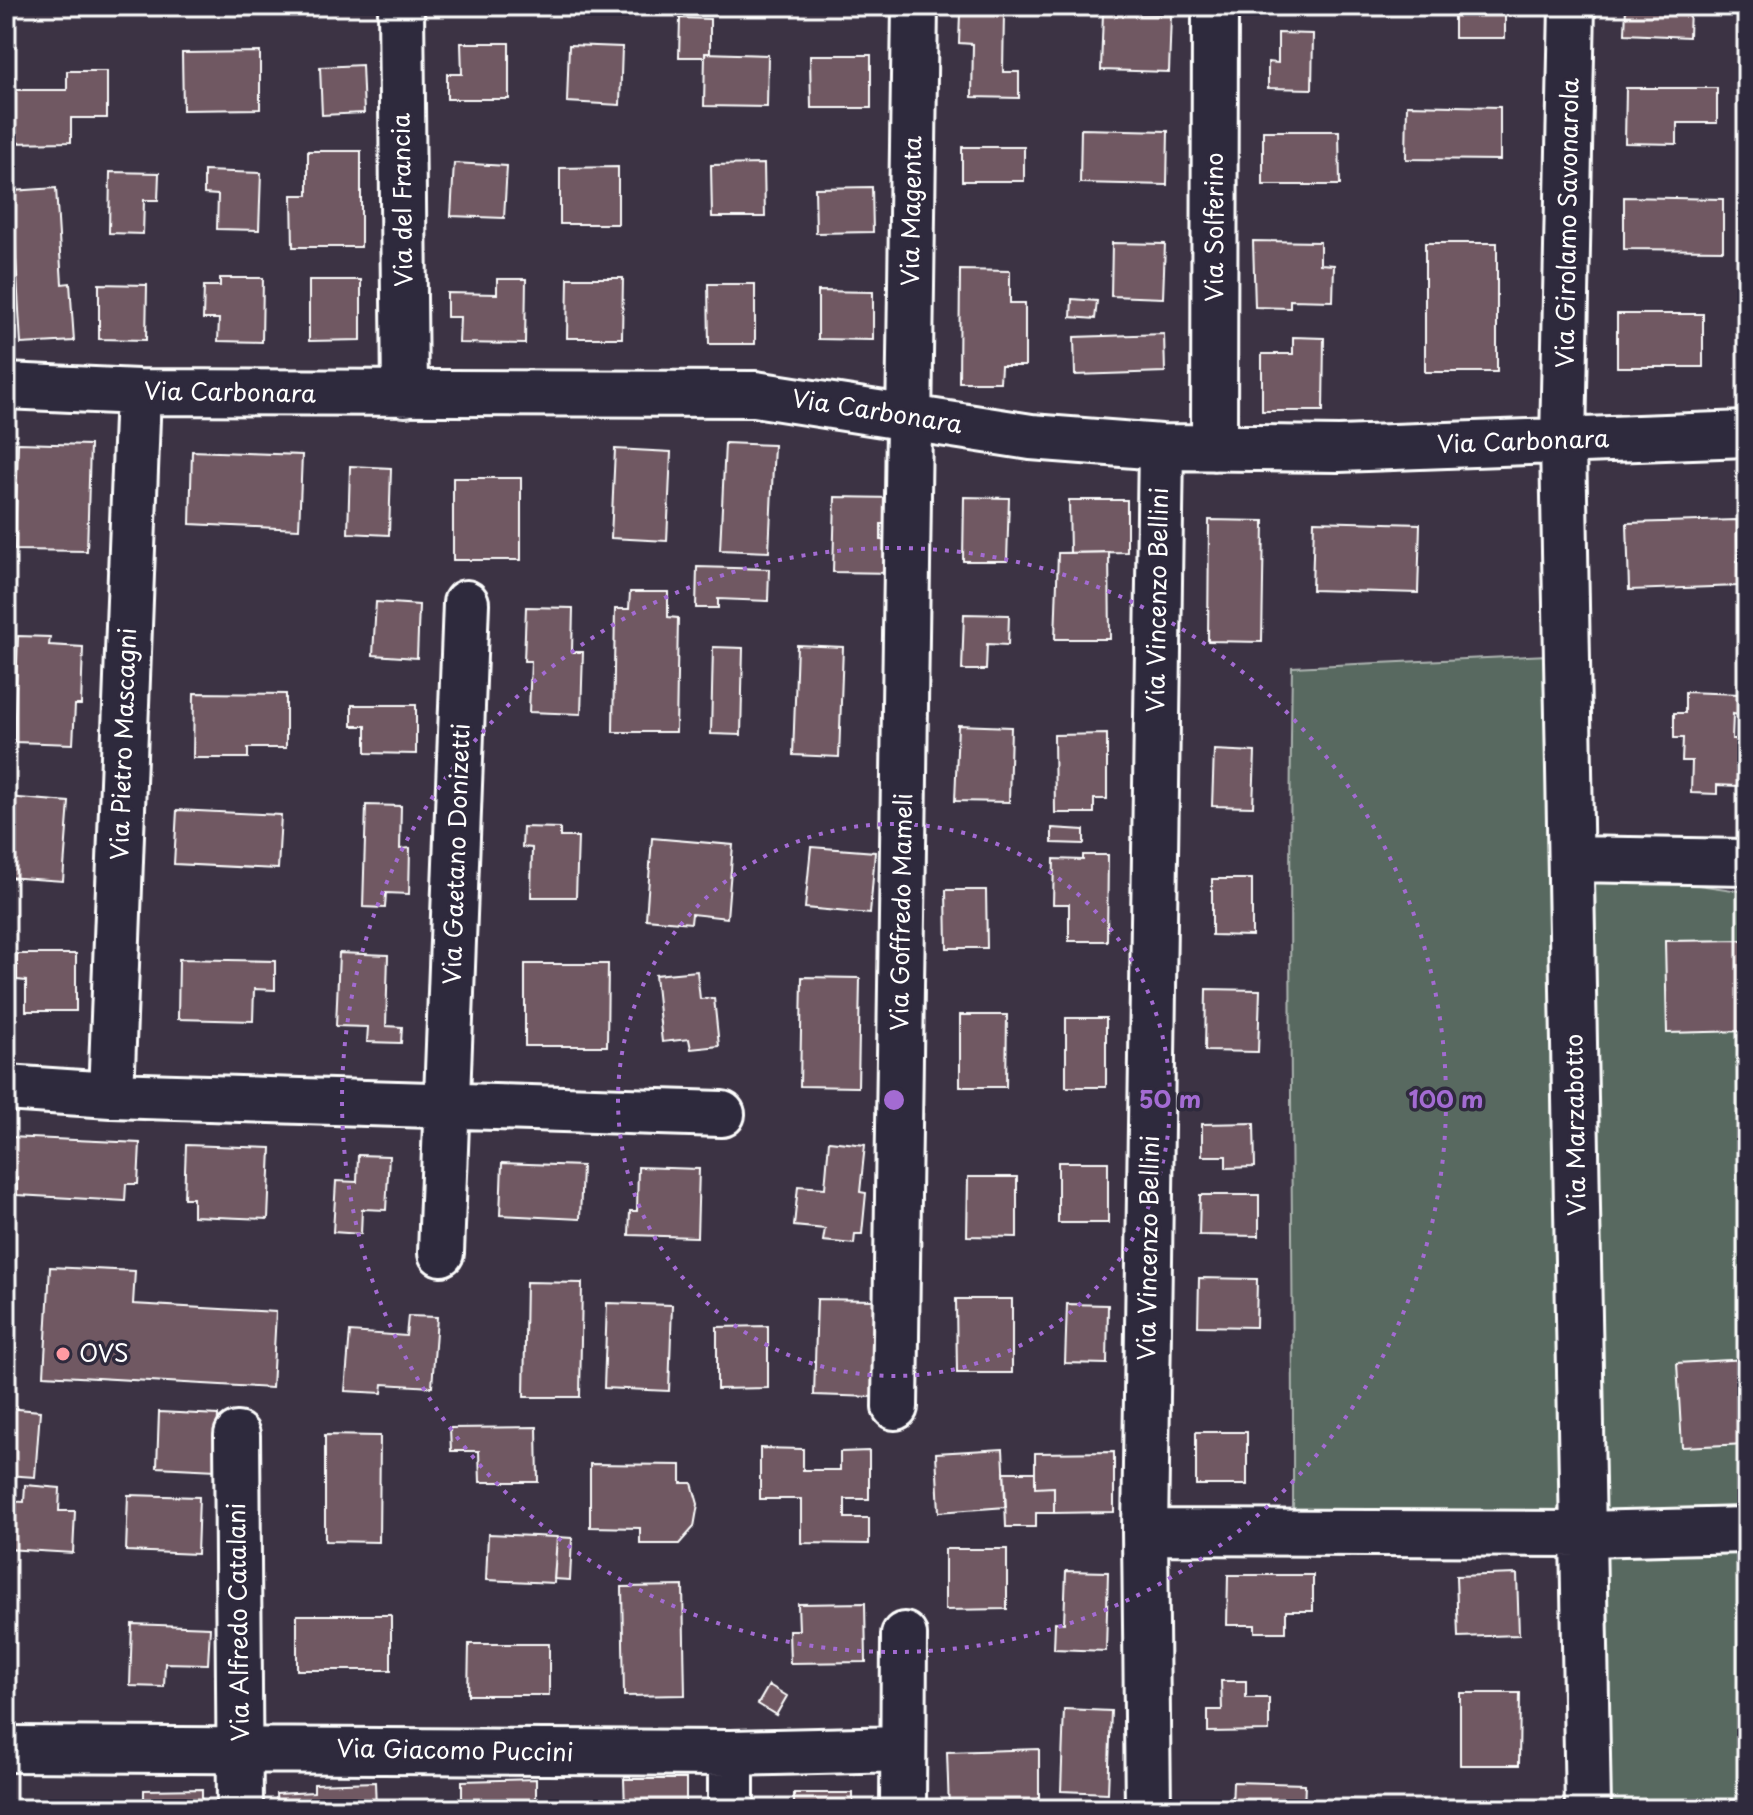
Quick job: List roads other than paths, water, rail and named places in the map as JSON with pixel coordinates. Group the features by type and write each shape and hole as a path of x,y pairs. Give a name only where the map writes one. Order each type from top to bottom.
{"street":[{"name":"Via del Francia","path":"401,6 405,394"},
{"name":"Via Magenta","path":"909,416 915,6"},
{"name":"Via Solferino","path":"1214,448 1215,6"},
{"name":"Via Girolamo Savonarola","path":"1563,441 1572,6"},
{"name":"Via Carbonara","path":"6,386 138,392 405,394 656,391 755,394 1031,437 1161,447 1339,449 1747,434"},
{"name":"Via Pietro Mascagni","path":"111,1095 138,392"},
{"name":"Via Goffredo Mameli","path":"895,1407 909,416"},
{"name":"Via Marzabotto","path":"1563,441 1588,1809"},
{"name":"Via Vincenzo Bellini","path":"1148,1809 1145,1532 1161,447"},
{"name":"Via Gaetano Donizetti","path":"441,1253 466,603"},
{"path":"1571,859 1747,862"},
{"path":"6,1088 111,1095 722,1114"},
{"name":"Via Alfredo Catalani","path":"237,1435 240,1809"},
{"path":"1145,1532 1583,1534 1747,1530"},
{"path":"903,1809 904,1635"},
{"name":"Via Giacomo Puccini","path":"6,1749 731,1753 903,1749"},
{"path":"731,1753 731,1809"}],"place":[{"name":"OVS","path":"63,1354"}]}
